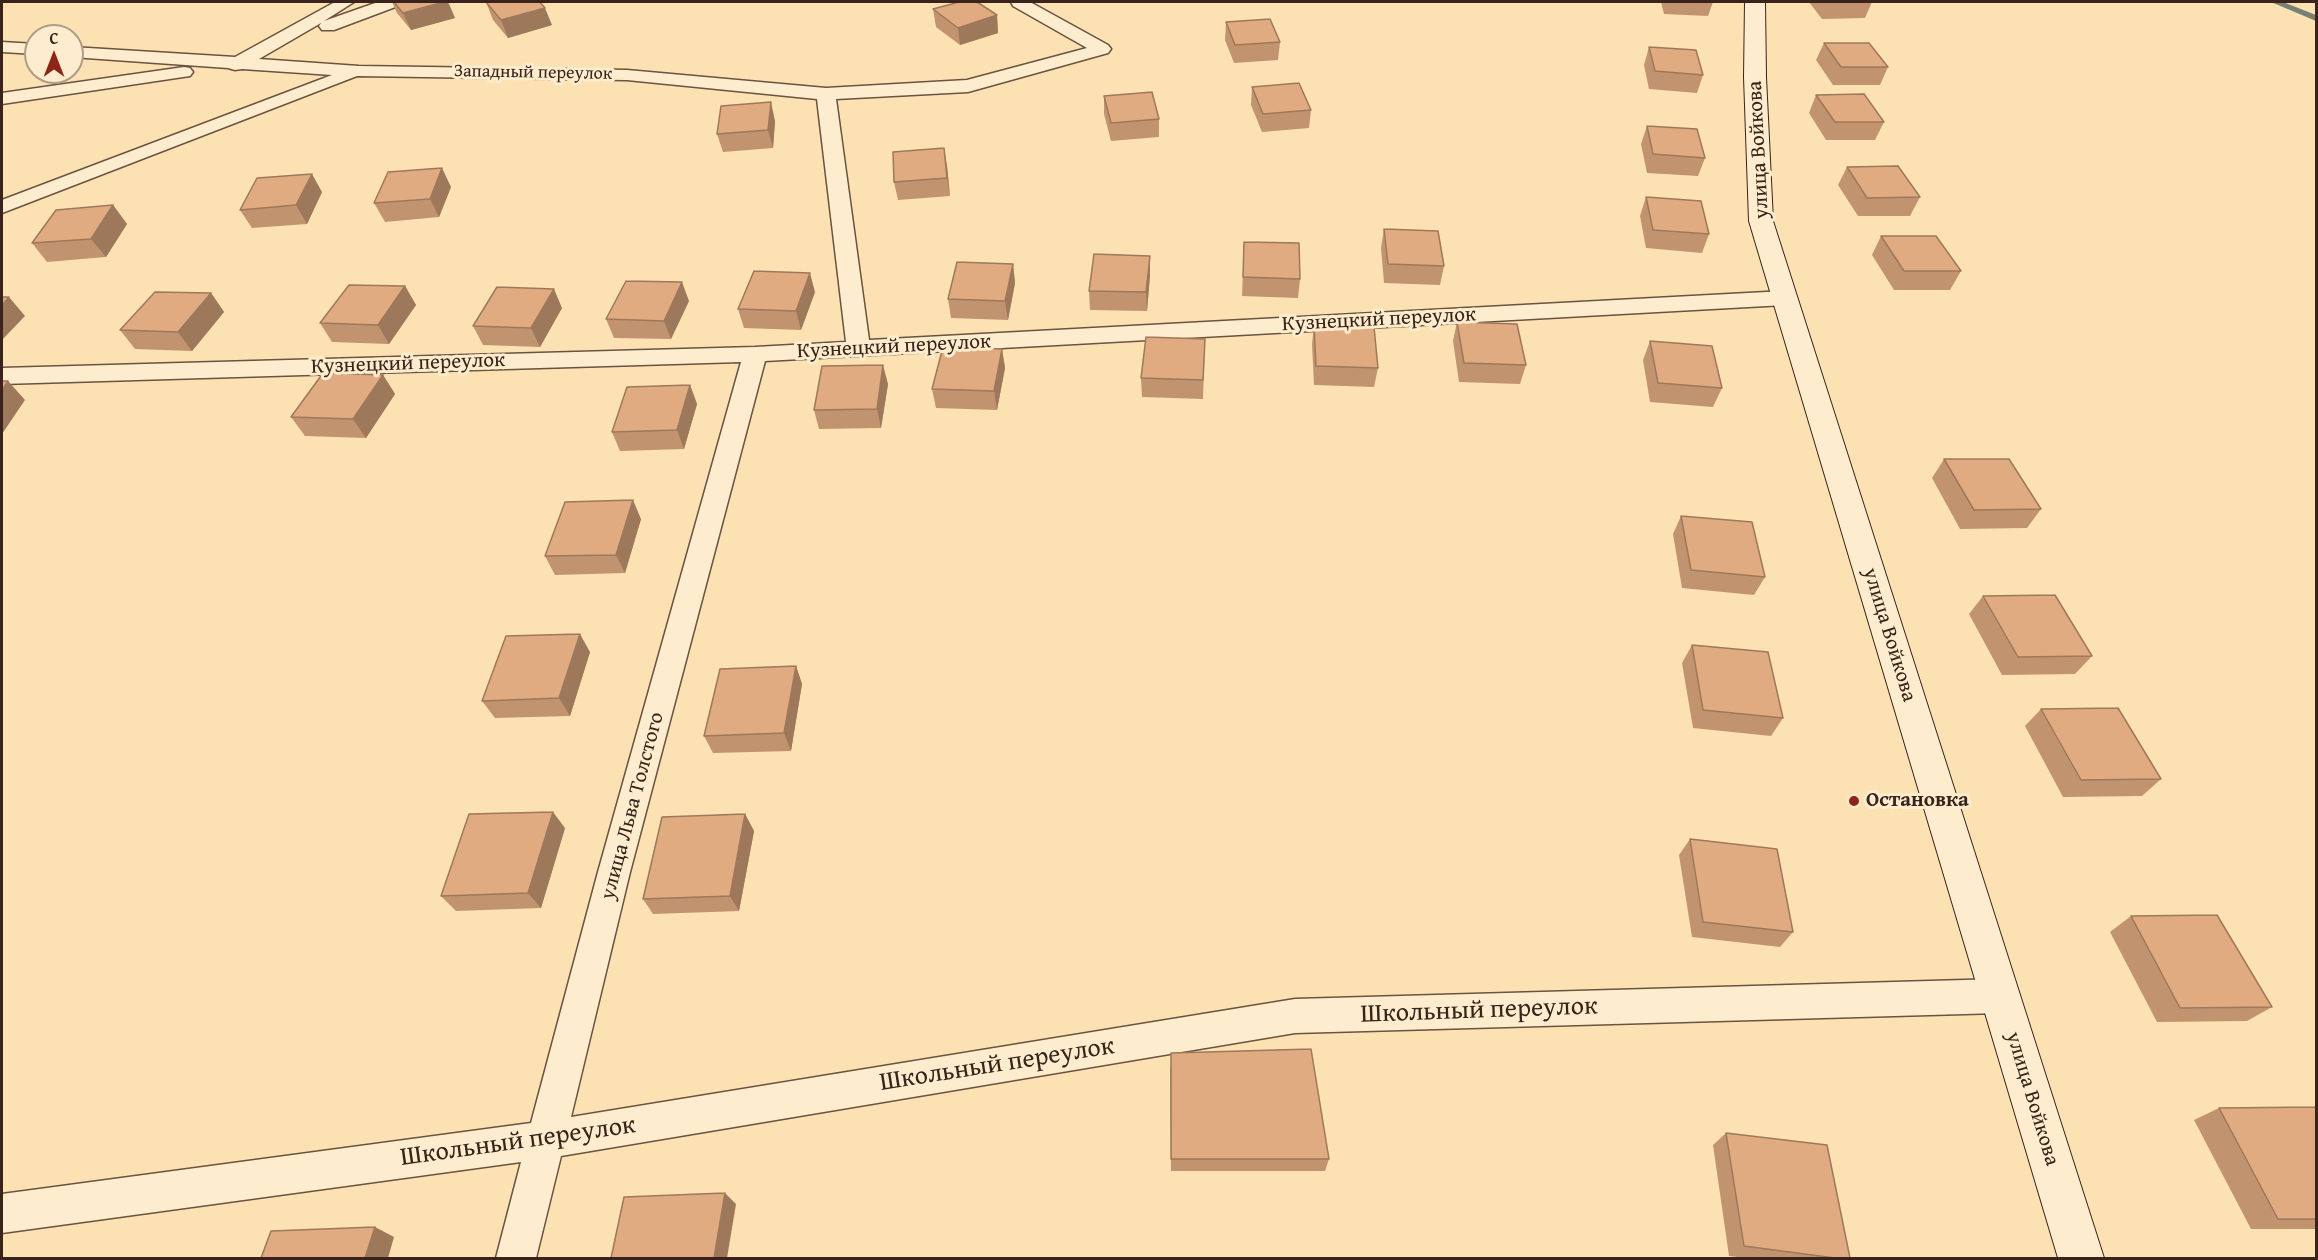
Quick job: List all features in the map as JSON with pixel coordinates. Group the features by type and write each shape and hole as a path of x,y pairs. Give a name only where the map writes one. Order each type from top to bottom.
{"street":[{"name":"улица Войкова","path":"1755,2 1755,77 1761,222 2081,1258"}],"lane":[{"path":"84,53 238,65 346,2"},
{"path":"2,99 238,65 373,7 392,2"},
{"name":"Западный переулок","path":"238,65 359,71 627,75 826,94 968,86 1102,50 1018,2"},
{"path":"2,47 24,48"},
{"path":"2,207 359,71"},
{"path":"826,94 860,349"},
{"name":"Кузнецкий переулок","path":"2,376 755,354 1785,298"},
{"name":"улица Льва Толстого","path":"516,1258 614,873 755,354"},
{"name":"Школьный переулок","path":"2,1214 546,1140 1295,1016 2000,996"}],"building":[{"path":"394,2 444,2 403,13"},
{"path":"486,2 540,2 545,8 501,20"},
{"path":"959,2 977,2 997,15 958,28 933,9"},
{"path":"1270,19 1280,42 1235,45 1226,22"},
{"path":"1824,43 1869,43 1888,67 1841,67"},
{"path":"1649,47 1696,50 1703,75 1655,71"},
{"path":"1299,83 1311,110 1263,114 1252,87"},
{"path":"1152,92 1159,119 1111,123 1104,96"},
{"path":"1864,94 1884,122 1835,122 1816,95"},
{"path":"771,102 768,130 717,134 721,106"},
{"path":"1647,126 1697,129 1705,158 1653,154"},
{"path":"944,148 947,178 894,182 893,152"},
{"path":"1898,166 1920,197 1867,198 1847,167"},
{"path":"442,168 430,199 374,203 388,172"},
{"path":"312,174 296,205 240,210 257,178"},
{"path":"1646,197 1701,201 1709,234 1653,230"},
{"path":"113,205 91,239 32,243 56,210"},
{"path":"1384,229 1438,231 1444,266 1388,264"},
{"path":"1881,236 1936,236 1961,271 1904,271"},
{"path":"1244,242 1299,243 1300,279 1243,277"},
{"path":"1094,254 1150,256 1146,292 1089,291"},
{"path":"957,262 1013,264 1005,301 948,299"},
{"path":"754,271 810,273 796,311 738,309"},
{"path":"626,281 682,282 664,321 606,319"},
{"path":"349,285 405,286 378,325 320,323"},
{"path":"497,287 554,289 531,328 473,326"},
{"path":"155,292 211,293 178,332 120,330"},
{"path":"2,297 9,297 2,305"},
{"path":"1457,322 1517,324 1526,365 1464,363"},
{"path":"1314,325 1374,327 1378,368 1316,366"},
{"path":"1146,337 1205,339 1203,380 1141,378"},
{"path":"1650,341 1712,346 1722,388 1658,383"},
{"path":"943,347 1002,349 994,391 932,389"},
{"path":"883,365 877,409 814,410 822,366"},
{"path":"323,373 383,375 353,419 291,417"},
{"path":"2,381 8,381 2,390"},
{"path":"690,385 677,430 612,432 627,387"},
{"path":"1944,459 2009,459 2041,509 1974,510"},
{"path":"633,500 616,555 545,556 565,502"},
{"path":"1681,516 1752,522 1765,577 1691,570"},
{"path":"2055,595 2092,656 2018,657 1983,596"},
{"path":"580,634 559,698 482,701 506,636"},
{"path":"1692,645 1768,652 1783,718 1703,710"},
{"path":"796,666 784,733 704,736 720,669"},
{"path":"2118,708 2161,779 2081,780 2041,709"},
{"path":"553,812 528,893 441,896 469,814"},
{"path":"745,814 730,896 643,899 662,817"},
{"path":"1690,839 1777,849 1793,932 1703,922"},
{"path":"2217,915 2272,1007 2180,1008 2131,916"},
{"path":"1311,1049 1329,1159 1171,1159 1171,1053"},
{"path":"2315,1107 2316,1219 2278,1219 2219,1108"},
{"path":"1726,1133 1827,1145 1850,1258 1744,1246"},
{"path":"725,1193 714,1258 611,1258 624,1197"},
{"path":"375,1227 365,1258 261,1258 271,1231"}],"waterway":[{"path":"2276,2 2316,18"}],"place":[{"name":"Остановка","path":"1854,801"}]}
